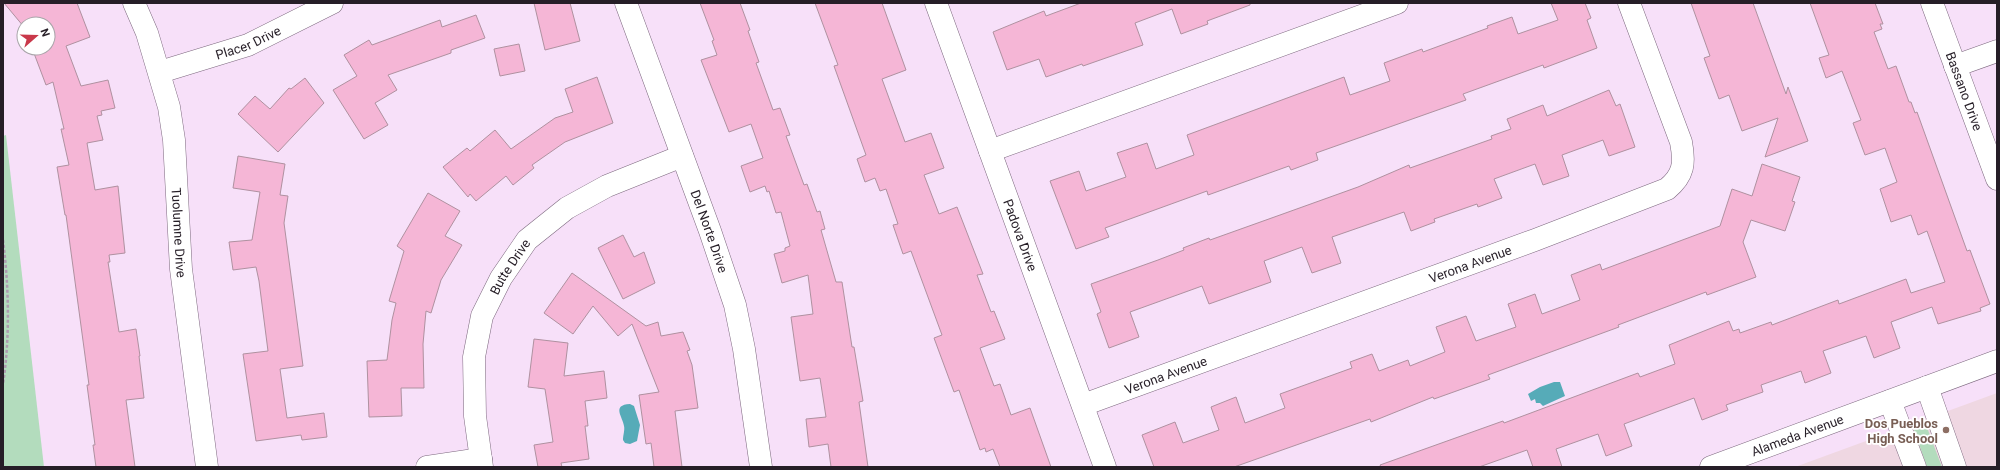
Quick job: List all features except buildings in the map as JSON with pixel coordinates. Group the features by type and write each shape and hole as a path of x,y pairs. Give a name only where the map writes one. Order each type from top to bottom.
{"street":[{"name":"Tuolumne Drive","path":"134,3 147,34 160,72 169,107 173,134 181,269 207,467"},
{"name":"Placer Drive","path":"160,72 248,45 332,3"},
{"name":"Del Norte Drive","path":"626,3 710,231 735,304 745,355 761,467"},
{"name":"Padova Drive","path":"936,3 1105,467"},
{"path":"990,151 1397,3"},
{"name":"Verona Avenue","path":"1083,405 1535,240 1667,189 1680,176 1683,159 1681,142 1630,3"},
{"name":"Bassano Drive","path":"1932,3 1997,179"},
{"path":"1955,66 1997,51"},
{"name":"Butte Drive","path":"482,463 475,416 474,357 482,316 501,278 527,240 567,208 607,186 682,156"},
{"name":"Alameda Avenue","path":"1711,467 1997,361"},
{"path":"1927,387 1955,467"},
{"path":"1890,401 1915,467"},
{"path":"427,467 482,463"}],"path":[{"path":"3,240 7,268 7,359 3,384"}],"shaded area":[{"name":"Dos Pueblos High School","path":"1997,393 1997,467 1795,467"}],"green space":[{"path":"6,135 44,467 3,467 3,136"},
{"path":"1923,422 1926,425 1942,467 1927,467 1914,430 1918,423"}],"water":[{"path":"1554,382 1560,382 1565,396 1543,406 1540,403 1536,403 1535,399 1531,401 1528,394 1540,387"},
{"path":"630,404 634,406 640,425 637,441 630,444 625,443 623,440 624,428 619,409 624,405"}],"place":[{"name":"Dos Pueblos High School","path":"1946,430"}]}
